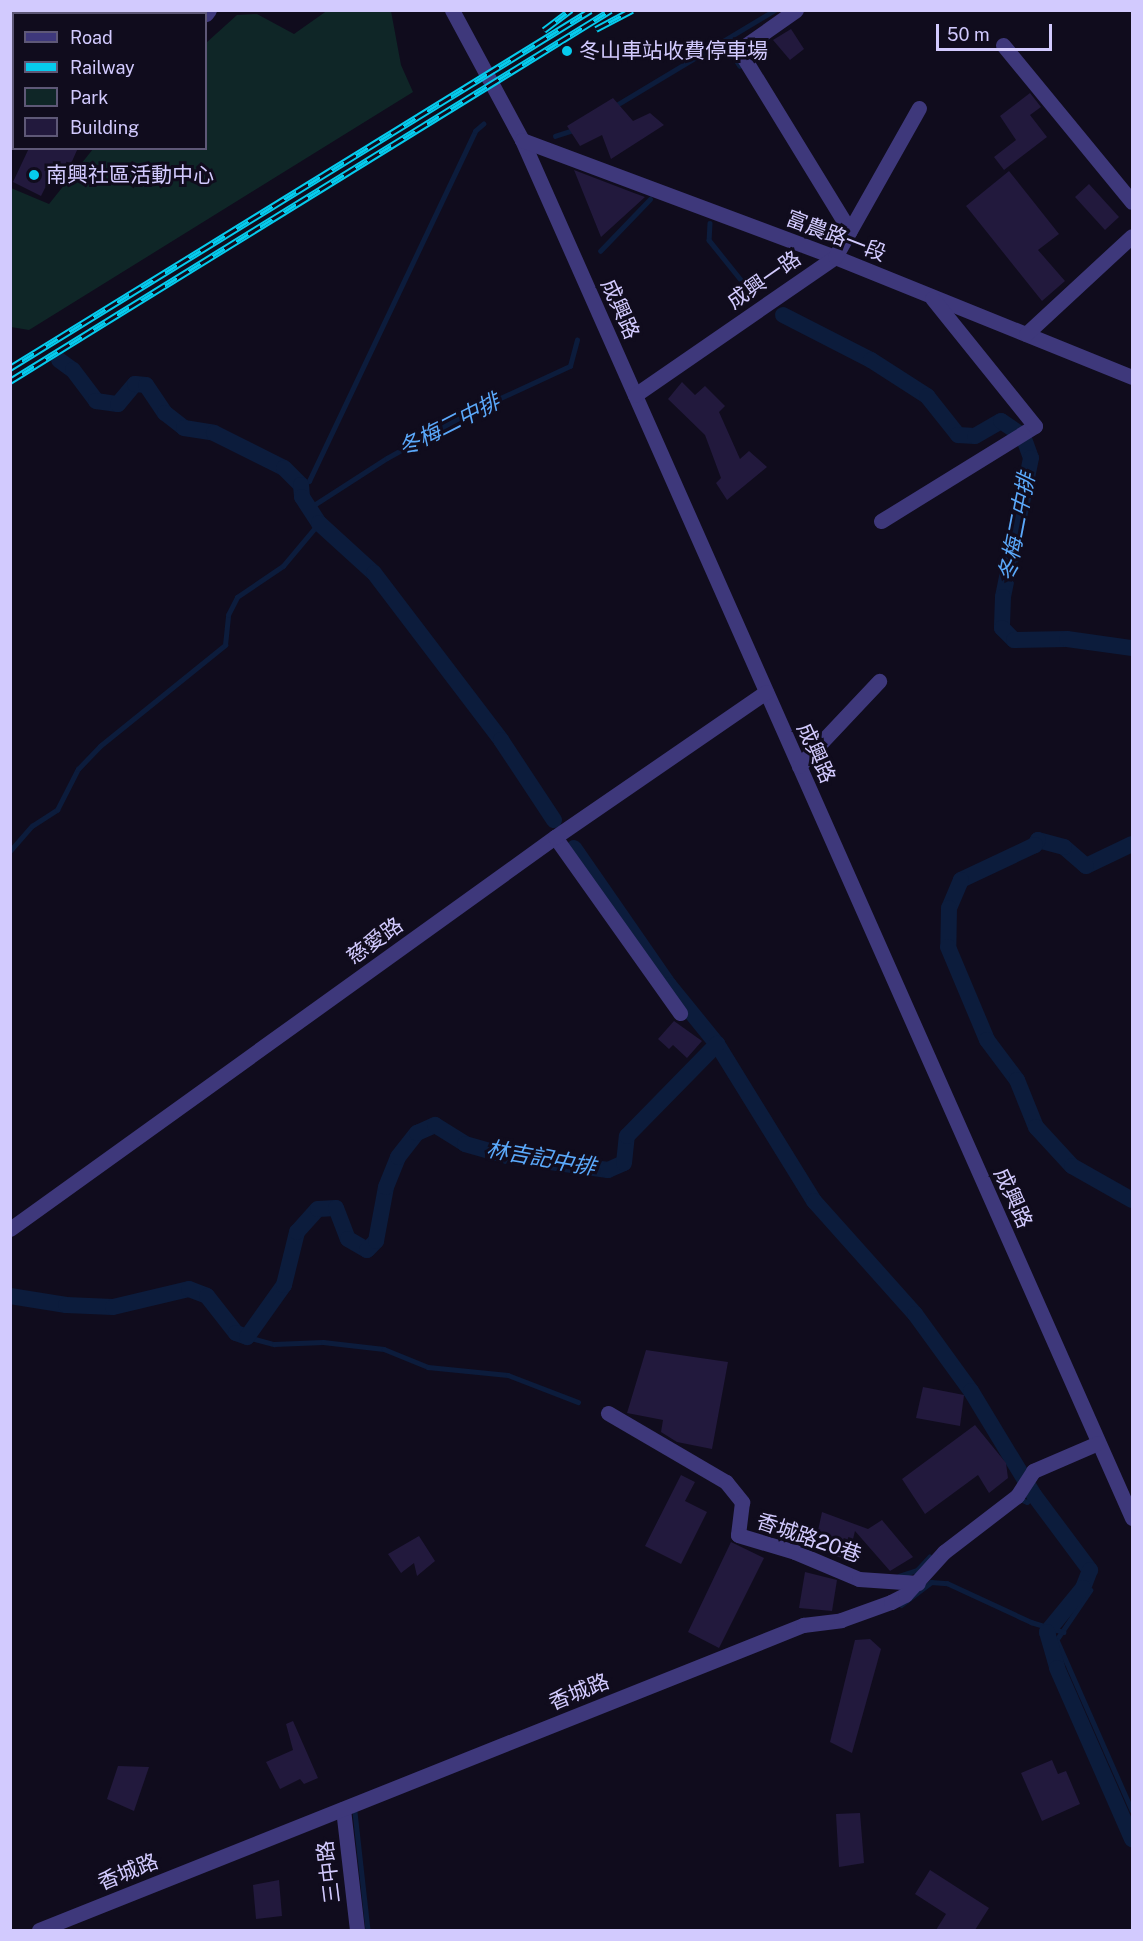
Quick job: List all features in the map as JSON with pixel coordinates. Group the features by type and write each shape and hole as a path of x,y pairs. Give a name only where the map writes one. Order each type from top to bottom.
{"street":[{"name":"成興路","path":"452,10 522,140 1098,1443 1132,1514"},
{"path":"796,10 739,50 849,231"},
{"path":"1003,45 1132,202"},
{"name":"成興一路","path":"635,395 835,257 919,108"},
{"name":"富農路一段","path":"522,140 835,257 1132,377"},
{"path":"1026,334 1132,237"},
{"path":"881,521 1035,426 930,295"},
{"path":"799,766 879,681"},
{"name":"慈愛路","path":"10,1229 555,837 766,692"},
{"path":"555,837 680,1012"},
{"name":"香城路20巷","path":"608,1413 726,1482 742,1502 738,1535 795,1552 859,1579 918,1582"},
{"name":"香城路","path":"39,1930 803,1625 841,1620 891,1602 918,1582 944,1552 1017,1496 1034,1471 1098,1443"},
{"name":"三中路","path":"343,1809 357,1930"}],"green space":[{"path":"328,10 391,11 401,65 413,92 29,330 11,327 11,188 49,204 92,150 207,150 207,42 237,15 257,14 294,34"}],"building":[{"path":"791,29 804,49 790,60 773,40"},
{"path":"1030,93 1041,107 1030,115 1047,137 1004,170 994,157 1016,140 1000,116"},
{"path":"613,98 633,121 650,113 664,125 611,159 602,135 580,146 567,126"},
{"name":"南興社區活動中心","path":"28,150 77,150 69,168 58,162 41,196 13,182"},
{"path":"574,170 634,193 645,197 601,237"},
{"path":"1009,171 1059,234 1038,250 1065,281 1042,301 966,206"},
{"path":"1089,184 1119,217 1105,230 1075,197"},
{"path":"682,382 695,395 705,386 725,406 719,412 740,459 749,451 767,467 727,500 716,483 721,478 705,435 668,399"},
{"path":"674,1021 702,1041 687,1058 673,1045 669,1049 658,1039"},
{"path":"646,1350 728,1362 712,1449 677,1442 661,1432 663,1420 627,1413"},
{"path":"923,1387 964,1395 960,1426 916,1418"},
{"path":"975,1425 1006,1463 1008,1478 989,1493 978,1475 925,1514 902,1479"},
{"path":"681,1475 695,1482 685,1501 707,1512 681,1564 645,1546"},
{"path":"822,1512 868,1529 882,1520 913,1557 890,1571 855,1531 848,1560 814,1549"},
{"path":"419,1536 435,1561 417,1576 414,1563 401,1573 388,1554"},
{"path":"731,1542 764,1558 719,1648 688,1632"},
{"path":"805,1572 837,1580 832,1611 799,1608"},
{"path":"870,1639 881,1649 852,1753 830,1742 855,1640"},
{"path":"293,1721 318,1778 304,1784 300,1779 280,1789 266,1762 293,1750 286,1724"},
{"path":"1052,1760 1058,1774 1066,1771 1080,1804 1042,1821 1021,1773"},
{"path":"118,1766 149,1767 134,1811 107,1799"},
{"path":"860,1813 864,1863 839,1867 836,1814"},
{"path":"930,1870 989,1908 975,1930 936,1930 946,1914 915,1894"},
{"path":"279,1880 282,1916 256,1919 253,1885"}],"waterway":[{"path":"615,106 775,10"},
{"path":"725,43 740,66"},
{"path":"301,485 309,481 475,131 483,124"},
{"path":"555,136 574,130"},
{"name":"冬梅二中排","path":"600,251 650,199"},
{"name":"冬梅二中排","path":"710,223 709,240 750,291"},
{"name":"冬梅二中排","path":"783,315 871,360 927,396 958,435 975,436 1001,421 1023,436 1031,458 1003,597 1002,628 1014,640 1067,639 1132,648"},
{"name":"冬梅二中排","path":"311,507 387,458 470,412 570,366 577,340"},
{"path":"10,381 52,356"},
{"path":"59,360 73,370 96,401 118,404 135,384 146,385 165,413 184,428 214,433 284,468 301,485 302,497 319,523 374,573 501,740 554,820"},
{"path":"10,851 32,826 57,810 78,769 100,746 225,645 228,615 237,597 283,566 319,523"},
{"name":"冬梅二中排","path":"1132,844 1086,866 1064,847 1038,840 1035,845 961,880 949,908 948,947 987,1040 1017,1080 1036,1127 1072,1166 1132,1200"},
{"path":"574,848 669,985 717,1044 814,1201 915,1314 971,1391 1034,1495 1090,1570 1083,1588 1047,1632 1057,1668 1132,1839"},
{"name":"林吉記中排","path":"10,1296 66,1305 113,1307 189,1289 207,1296 236,1333 247,1337 284,1285 297,1232 318,1209 336,1208 348,1239 367,1250 376,1241 386,1187 398,1157 417,1133 435,1125 465,1144 507,1156 608,1170 624,1163 627,1136 717,1044"},
{"path":"255,1339 274,1344 323,1342 384,1349 428,1367 508,1375 578,1402"},
{"path":"1023,1500 1027,1502 1034,1495"},
{"path":"899,1576 917,1570 929,1557"},
{"path":"901,1605 931,1582 947,1583 1031,1622 1063,1632"},
{"path":"1091,1590 1057,1640 1132,1810"},
{"path":"355,1812 368,1930"}],"railway":[{"path":"544,30 571,10"},
{"path":"10,368 591,10"},
{"path":"10,381 611,10"},
{"path":"596,29 632,10"}],"place":[{"name":"冬山車站收費停車場","path":"567,51"},
{"name":"南興社區活動中心","path":"34,175"}]}
